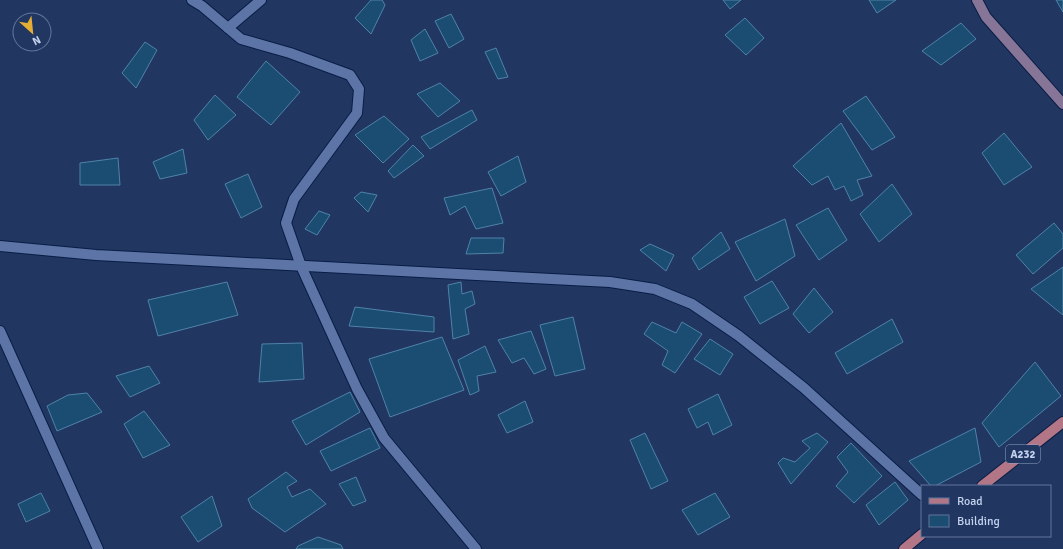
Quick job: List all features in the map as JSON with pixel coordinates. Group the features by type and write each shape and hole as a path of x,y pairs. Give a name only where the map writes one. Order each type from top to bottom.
{"main road":[{"name":"A232","path":"983,485 1063,422"},
{"path":"904,549 921,535"}],"street":[{"path":"192,0 241,39 290,53 350,75 359,89 357,113 294,199 286,223 301,266 357,389 384,438 476,549"},
{"path":"228,28 261,0"},
{"path":"977,0 986,17 1063,104"},
{"path":"0,246 96,255 610,282 655,289 692,304 738,336 804,388 921,493"},
{"path":"0,331 98,549"}],"building":[{"path":"371,0 382,0 385,5 371,34 355,18"},
{"path":"723,0 741,0 730,9"},
{"path":"869,0 896,0 877,13"},
{"path":"1056,0 1063,0 1063,12"},
{"path":"451,14 464,39 449,48 435,21"},
{"path":"745,18 764,38 746,55 725,35"},
{"path":"961,23 976,39 941,65 922,51"},
{"path":"425,29 438,53 420,61 411,40"},
{"path":"145,42 157,50 136,88 122,73"},
{"path":"496,48 508,77 498,79 485,52"},
{"path":"266,61 300,92 271,125 237,97"},
{"path":"440,83 460,101 438,117 417,94"},
{"path":"215,95 236,115 208,140 194,120"},
{"path":"866,96 895,137 872,150 843,111"},
{"path":"472,110 477,120 430,149 421,137"},
{"path":"384,116 409,139 383,163 355,135"},
{"path":"841,123 872,176 857,180 863,195 851,201 844,186 835,190 828,176 812,185 793,166"},
{"path":"1004,133 1032,167 1004,185 982,153"},
{"path":"413,145 424,156 394,178 388,171"},
{"path":"183,149 187,173 160,179 153,162"},
{"path":"518,156 526,182 501,196 488,172"},
{"path":"118,158 120,185 80,185 80,163"},
{"path":"248,174 262,207 241,218 225,184"},
{"path":"892,184 912,214 879,242 860,214"},
{"path":"492,188 503,223 476,229 465,206 450,215 444,198"},
{"path":"361,192 377,195 368,212 354,198"},
{"path":"828,208 847,240 819,260 796,225"},
{"path":"319,211 330,215 317,235 305,229"},
{"path":"785,219 795,256 756,281 735,242"},
{"path":"1054,223 1063,234 1063,248 1033,274 1016,255"},
{"path":"721,232 730,249 699,270 692,258"},
{"path":"471,238 504,238 503,253 466,254"},
{"path":"650,244 674,255 666,271 640,250"},
{"path":"1063,267 1063,315 1031,289"},
{"path":"772,281 789,308 760,324 744,297"},
{"path":"227,282 238,315 158,336 148,300"},
{"path":"461,282 462,294 472,291 475,304 465,309 469,334 453,339 448,285"},
{"path":"814,288 833,312 809,333 793,314"},
{"path":"355,307 434,317 434,332 349,326"},
{"path":"573,317 585,369 555,376 540,325"},
{"path":"892,319 903,342 847,374 835,353"},
{"path":"652,322 676,333 682,322 702,334 675,373 662,365 668,351 644,334"},
{"path":"531,331 546,369 534,374 524,358 512,363 498,340"},
{"path":"442,337 464,390 390,417 369,359"},
{"path":"710,339 733,354 720,375 694,359"},
{"path":"302,343 304,379 259,382 262,344"},
{"path":"485,346 496,372 477,376 479,391 470,395 458,360"},
{"path":"1035,362 1061,396 999,447 982,423"},
{"path":"149,366 160,383 130,397 116,376"},
{"path":"350,392 360,412 306,445 292,421"},
{"path":"87,393 102,412 57,431 47,406 68,395"},
{"path":"718,394 732,425 713,435 708,422 697,428 688,409"},
{"path":"525,401 533,422 507,433 498,415"},
{"path":"144,411 170,445 143,458 124,424"},
{"path":"370,428 380,448 331,471 320,451"},
{"path":"975,428 981,462 937,485 930,485 909,461"},
{"path":"645,433 668,481 651,489 630,440"},
{"path":"817,433 828,442 791,484 778,463 783,458 795,462 810,448 802,441"},
{"path":"851,443 882,476 854,503 836,486 848,472 837,457"},
{"path":"286,472 297,481 287,487 292,497 310,489 326,504 285,532 252,508 248,499"},
{"path":"356,477 366,501 353,506 339,484"},
{"path":"895,482 908,500 879,525 866,505"},
{"path":"41,493 50,511 26,522 18,504"},
{"path":"715,493 730,517 698,535 682,510"},
{"path":"212,496 222,526 198,542 181,517"},
{"path":"318,537 341,545 343,549 296,549 298,546"}]}
